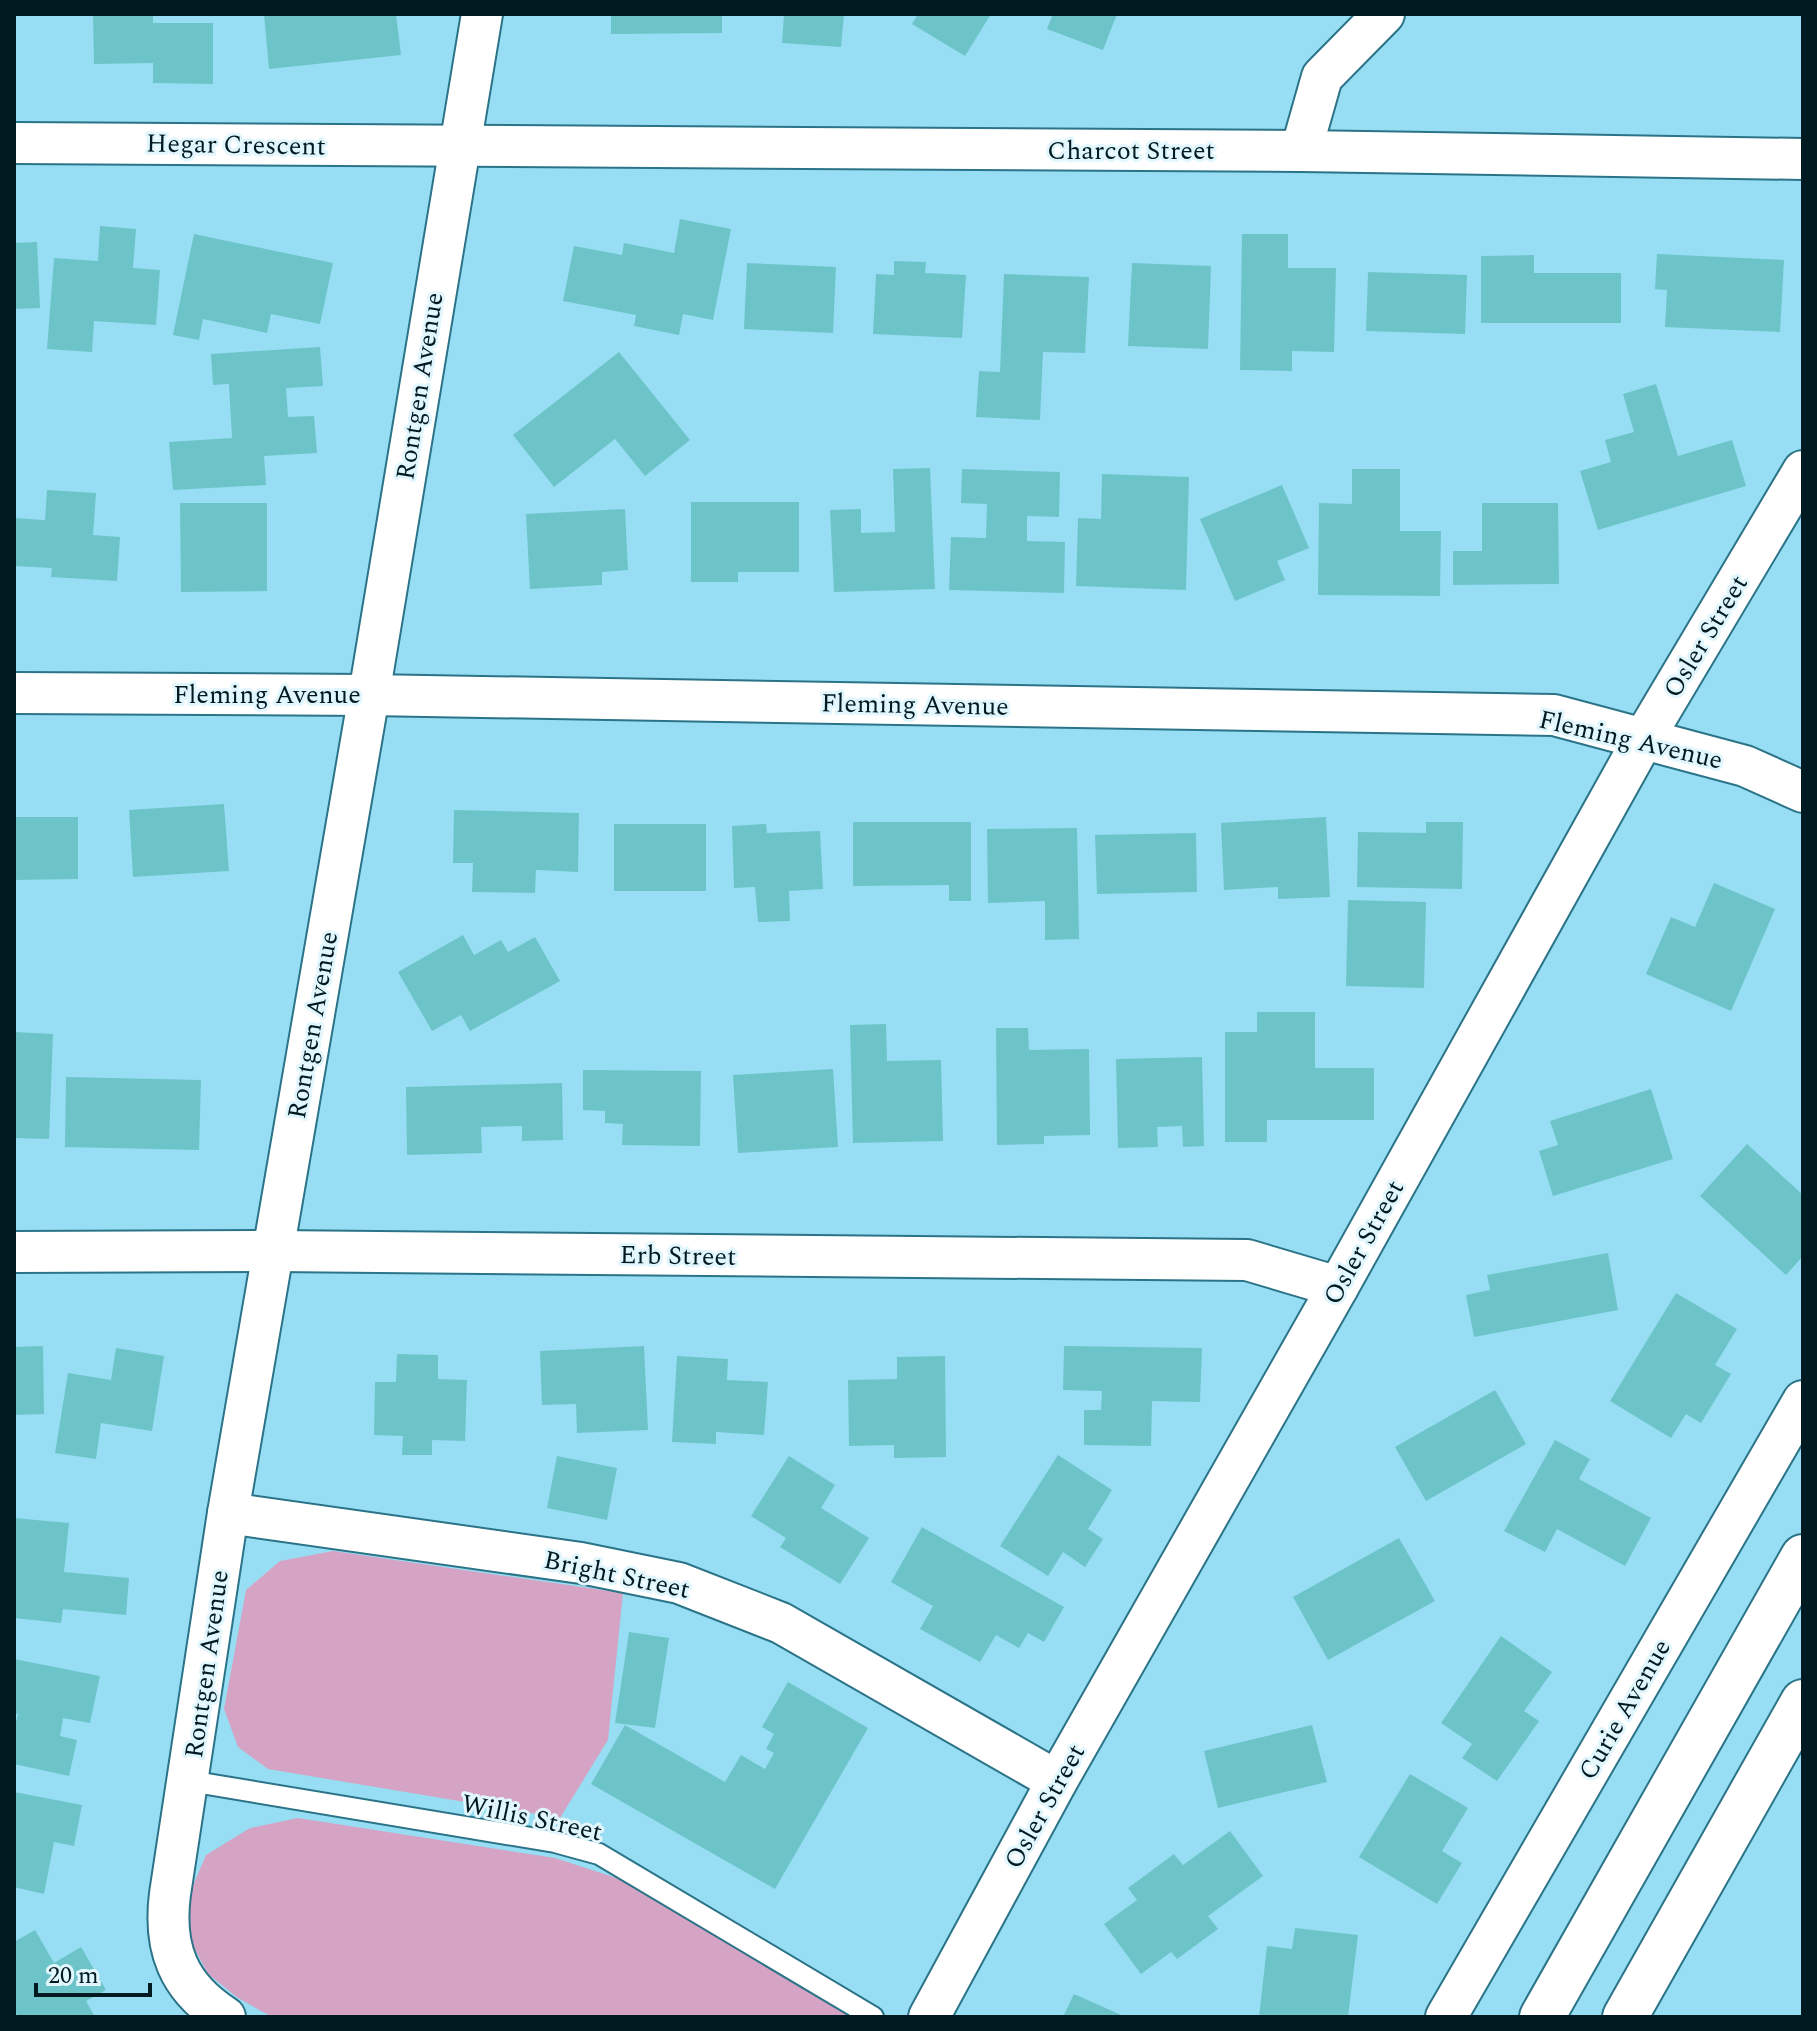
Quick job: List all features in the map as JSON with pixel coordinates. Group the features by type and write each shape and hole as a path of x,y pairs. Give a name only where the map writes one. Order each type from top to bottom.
{"main road":[{"path":"1542,2017 1803,1557"},
{"path":"1625,2017 1803,1702"}],"street":[{"name":"Rontgen Avenue","path":"225,2017 206,2005 175,1963 169,1943 168,1907 228,1513 482,14"},
{"path":"1301,151 1322,77 1384,14"},
{"name":"Hegar Crescent","path":"14,143 458,147"},
{"name":"Charcot Street","path":"458,147 1301,151 1803,159"},
{"name":"Osler Street","path":"929,2017 1057,1781 1338,1287 1644,738 1803,471"},
{"name":"Fleming Avenue","path":"14,693 369,695 1554,715 1745,766 1803,792"},
{"name":"Erb Street","path":"14,1252 273,1251 1247,1260 1338,1287"},
{"name":"Curie Avenue","path":"1446,2017 1803,1401"},
{"name":"Bright Street","path":"228,1513 581,1563 679,1583 781,1623 1057,1781"}],"lane":[{"name":"Willis Street","path":"189,1781 555,1842 599,1854 873,2017"}],"shaded area":[{"path":"333,1551 623,1593 608,1740 560,1818 268,1769 238,1747 224,1709 246,1590 280,1561"},
{"path":"298,1818 555,1858 632,1883 856,2017 272,2017 238,1998 208,1974 190,1940 189,1895 206,1855 250,1828"}],"building":[{"path":"93,14 153,14 153,23 213,23 213,84 153,83 153,63 94,64"},
{"path":"264,14 396,14 401,55 269,69"},
{"path":"611,14 722,14 722,33 611,34"},
{"path":"784,14 844,14 841,47 782,43"},
{"path":"918,14 991,14 965,56 912,24"},
{"path":"1053,14 1117,14 1103,50 1047,29"},
{"path":"680,219 731,229 713,320 683,314 679,335 634,326 636,315 563,301 574,246 622,255 624,243 674,253"},
{"path":"100,226 136,229 133,268 160,270 156,325 94,321 92,352 47,349 54,258 98,261"},
{"path":"194,234 333,263 320,324 271,314 267,333 203,319 199,340 173,335"},
{"path":"1242,234 1288,234 1288,268 1336,268 1334,352 1292,351 1292,371 1240,370"},
{"path":"37,242 40,308 14,309 14,243"},
{"path":"1657,254 1784,260 1780,332 1665,327 1667,290 1655,289"},
{"path":"1534,255 1534,273 1621,273 1621,323 1481,323 1481,256"},
{"path":"894,261 926,262 925,273 966,275 962,338 873,334 876,274 894,275"},
{"path":"747,263 836,267 833,333 744,329"},
{"path":"1132,263 1211,266 1208,349 1128,346"},
{"path":"1368,272 1467,275 1465,334 1366,331"},
{"path":"1004,274 1089,277 1085,353 1043,352 1040,420 976,417 979,371 1000,372"},
{"path":"320,347 323,386 286,388 288,417 314,416 317,453 264,456 266,485 173,490 169,442 232,438 229,384 213,385 211,354"},
{"path":"619,352 690,440 645,476 615,439 554,487 513,435"},
{"path":"1656,384 1678,456 1732,440 1746,486 1598,530 1580,471 1611,462 1605,440 1634,432 1623,394"},
{"path":"930,468 935,589 834,592 830,510 861,509 861,533 895,532 893,469"},
{"path":"962,469 1060,472 1059,517 1027,516 1027,541 1065,542 1064,593 949,590 951,537 986,538 987,504 961,503"},
{"path":"1352,469 1400,469 1400,531 1441,531 1440,596 1318,595 1319,503 1352,504"},
{"path":"1102,474 1189,477 1186,590 1076,586 1078,518 1101,519"},
{"path":"1282,485 1309,548 1277,561 1285,580 1235,601 1200,519"},
{"path":"47,490 96,493 93,535 120,537 117,581 51,577 52,568 14,566 14,518 45,520"},
{"path":"691,502 799,502 799,572 738,572 738,582 691,582"},
{"path":"180,503 267,503 267,591 181,592"},
{"path":"1482,503 1558,503 1559,584 1453,585 1453,551 1482,551"},
{"path":"625,509 628,570 602,572 602,585 530,589 526,514"},
{"path":"224,804 229,871 133,877 129,810"},
{"path":"454,810 579,813 578,872 536,870 535,893 472,892 473,863 453,863"},
{"path":"14,817 78,817 78,879 14,880"},
{"path":"1326,817 1330,897 1278,899 1278,887 1224,890 1221,823"},
{"path":"853,822 971,822 971,901 949,901 949,885 853,886"},
{"path":"1426,822 1463,822 1462,889 1357,887 1358,832 1426,833"},
{"path":"614,824 706,824 706,891 614,891"},
{"path":"766,824 767,833 820,831 823,889 789,891 790,921 758,922 755,887 734,888 732,826"},
{"path":"1077,828 1079,939 1045,940 1045,901 988,903 987,829"},
{"path":"1196,833 1197,892 1097,894 1095,835"},
{"path":"1714,883 1775,909 1731,1011 1646,974 1671,917 1695,927"},
{"path":"1348,900 1426,902 1424,988 1346,986"},
{"path":"463,935 474,955 501,940 508,952 535,937 560,981 470,1031 461,1015 432,1031 398,972"},
{"path":"1257,1012 1315,1012 1315,1068 1374,1068 1374,1120 1267,1120 1267,1142 1225,1142 1225,1032 1257,1032"},
{"path":"886,1024 887,1061 941,1060 943,1141 853,1143 850,1025"},
{"path":"996,1028 1028,1028 1029,1050 1089,1049 1090,1135 1044,1136 1044,1144 997,1145"},
{"path":"14,1032 53,1034 49,1139 14,1138"},
{"path":"1202,1057 1204,1146 1183,1147 1182,1126 1157,1127 1158,1147 1118,1148 1116,1059"},
{"path":"833,1069 838,1147 738,1153 733,1075"},
{"path":"583,1070 701,1071 700,1146 622,1145 623,1124 605,1123 605,1111 583,1110"},
{"path":"66,1077 201,1080 199,1150 65,1147"},
{"path":"562,1083 563,1140 522,1141 522,1126 481,1127 482,1153 407,1155 406,1087"},
{"path":"1651,1089 1673,1159 1553,1196 1539,1151 1558,1145 1550,1121"},
{"path":"1747,1144 1803,1195 1803,1256 1786,1275 1700,1196"},
{"path":"1608,1253 1618,1310 1474,1337 1466,1295 1490,1290 1487,1275"},
{"path":"1676,1293 1737,1329 1715,1365 1731,1374 1701,1423 1686,1414 1671,1438 1610,1401"},
{"path":"43,1346 44,1414 14,1415 14,1347"},
{"path":"644,1346 648,1430 577,1433 576,1404 542,1405 540,1351"},
{"path":"1064,1346 1202,1348 1200,1402 1152,1401 1151,1446 1084,1445 1084,1410 1101,1410 1102,1391 1063,1390"},
{"path":"116,1348 164,1356 152,1431 101,1423 96,1459 55,1453 68,1373 111,1380"},
{"path":"397,1354 438,1355 438,1379 467,1380 465,1441 432,1440 432,1455 402,1455 403,1436 374,1435 375,1382 396,1382"},
{"path":"677,1356 728,1359 727,1380 768,1382 764,1435 716,1432 716,1444 672,1442"},
{"path":"945,1356 946,1457 894,1458 894,1445 849,1446 848,1380 897,1379 897,1357"},
{"path":"1495,1390 1526,1444 1426,1501 1395,1447"},
{"path":"1555,1440 1590,1459 1579,1479 1651,1518 1625,1566 1557,1529 1545,1552 1504,1531"},
{"path":"1058,1455 1112,1490 1088,1529 1103,1539 1085,1567 1063,1552 1048,1576 1000,1546"},
{"path":"557,1456 617,1468 607,1520 547,1508"},
{"path":"789,1456 835,1485 821,1508 869,1538 840,1584 780,1547 786,1538 751,1516"},
{"path":"14,1518 69,1523 64,1572 129,1578 126,1615 63,1609 61,1623 14,1618"},
{"path":"922,1527 1064,1607 1044,1642 1028,1633 1019,1648 996,1635 980,1662 920,1629 933,1606 891,1582"},
{"path":"1399,1538 1435,1601 1328,1660 1293,1597"},
{"path":"629,1632 669,1638 655,1728 615,1723"},
{"path":"1501,1636 1552,1672 1524,1711 1539,1721 1497,1781 1462,1758 1472,1744 1441,1723"},
{"path":"14,1659 100,1676 90,1723 63,1718 60,1736 77,1740 69,1776 14,1764 14,1730 18,1714 14,1713"},
{"path":"788,1682 868,1728 775,1889 591,1784 625,1725 725,1782 741,1755 765,1769 774,1753 766,1749 774,1734 762,1727"},
{"path":"1312,1725 1327,1782 1218,1808 1204,1751"},
{"path":"1410,1774 1468,1808 1442,1851 1462,1863 1437,1904 1359,1857"},
{"path":"14,1792 82,1805 74,1846 54,1842 44,1894 14,1887"},
{"path":"1230,1831 1263,1876 1208,1916 1218,1929 1177,1959 1171,1952 1141,1974 1104,1924 1137,1900 1128,1888 1174,1854 1183,1865"},
{"path":"1295,1928 1358,1935 1348,2017 1259,2017 1267,1946 1292,1949"},
{"path":"35,1930 54,1963 81,1947 106,1990 86,2001 95,2017 18,2017 14,2009 14,1942"},
{"path":"1074,1994 1126,2017 1063,2017"}]}
